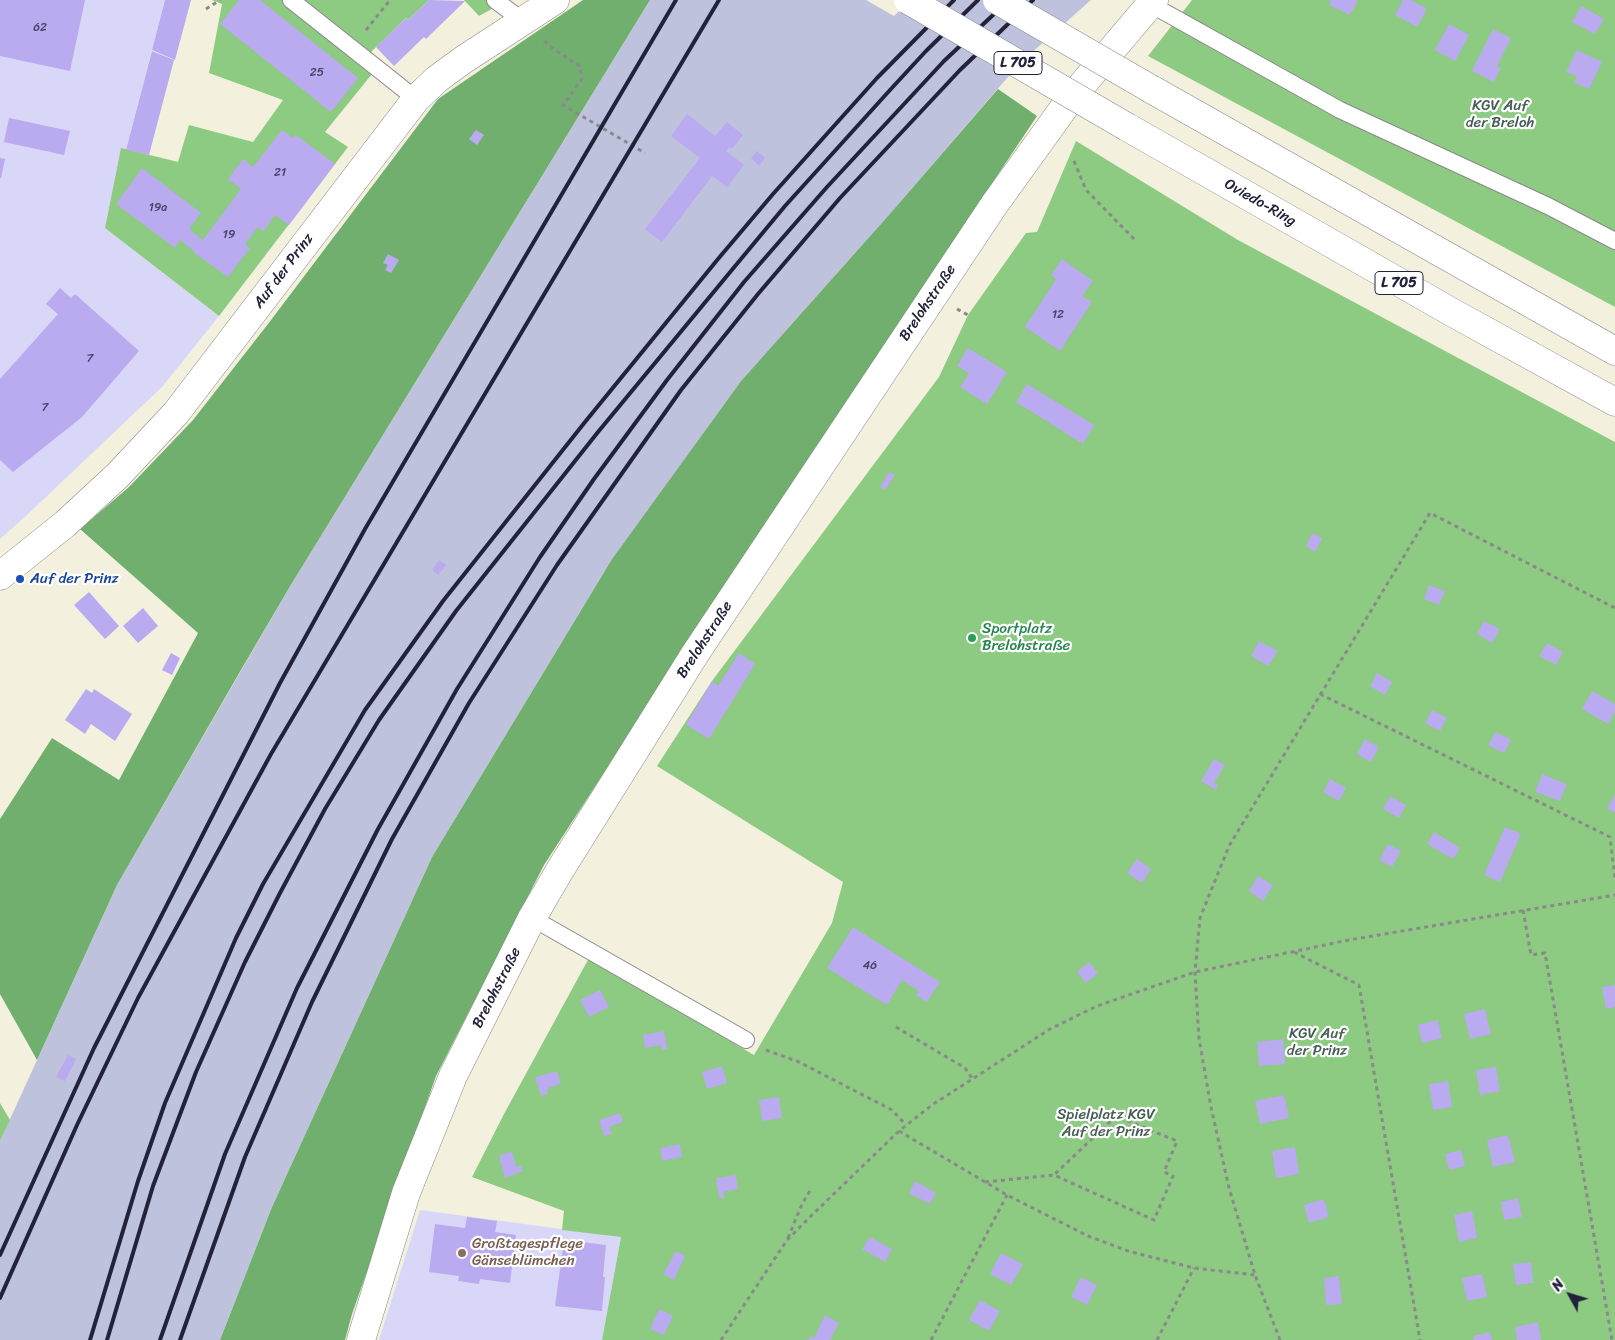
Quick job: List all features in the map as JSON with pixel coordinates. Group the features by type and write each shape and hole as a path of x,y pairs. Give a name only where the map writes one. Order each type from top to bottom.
{"main road":[{"name":"Auf der Prinz","path":"0,576 65,524 118,475 176,413 416,99 437,78 555,0"},
{"name":"Oviedo-Ring","path":"908,0 1455,314 1615,402"},
{"name":"L 705","path":"997,0 1150,89 1615,351"},
{"name":"Brelohstraße","path":"361,1340 406,1193 453,1076 532,918 695,654 932,295 1071,98 1152,2"}],"lane":[{"path":"291,0 416,99"},
{"path":"495,0 523,21"},
{"path":"1152,2 1340,110 1548,206 1615,241"},
{"path":"532,918 746,1040"}],"path":[{"path":"206,9 220,0"},
{"path":"351,48 390,0"},
{"path":"555,50 580,66 582,78 563,105 645,153"},
{"path":"1074,161 1086,190 1134,238"},
{"path":"1280,1340 1255,1275 1229,1188 1211,1107 1199,1039 1195,972 1200,918 1229,846 1430,513 1615,608"},
{"path":"1320,694 1610,837 1615,878"},
{"path":"787,1240 899,1131 932,1105 1050,1029 1096,1006 1195,972 1349,940 1615,895"},
{"path":"1523,910 1531,955 1544,953 1612,1340"},
{"path":"1293,952 1359,985 1420,1340"},
{"path":"896,1027 965,1068 972,1078"},
{"path":"746,1040 756,1046 800,1062 892,1110 906,1125"},
{"path":"985,1182 1054,1175 1154,1220 1173,1176 1164,1172 1177,1141 1116,1116 1054,1175"},
{"path":"899,1131 1007,1195 1088,1236 1128,1251 1194,1268 1255,1275"},
{"path":"721,1340 787,1240 802,1204 811,1189"},
{"path":"931,1340 1007,1195"},
{"path":"1157,1340 1194,1268"}],"shaded area":[{"path":"0,0 165,0 126,150 121,149 105,228 219,316 162,387 0,539"},
{"path":"650,0 866,0 894,16 911,0 1091,0 1020,63 888,216 741,381 612,559 432,857 272,1207 220,1340 0,1340 0,1141 117,885 289,588"},
{"path":"420,1210 621,1237 602,1340 379,1340"}],"green space":[{"path":"212,0 429,0 408,20 406,18 370,53 372,74 325,132 348,147 219,316 105,228 121,148 178,162 189,125 253,142 283,100 209,73 222,4"},
{"path":"464,0 508,0 479,16"},
{"path":"583,0 650,0 289,588 241,670 117,885 37,1060 0,994 0,819 52,738 119,780 198,633 80,529 129,487 193,420 438,99"},
{"name":"KGV Auf der Breloh","path":"1192,0 1615,0 1615,307 1148,56"},
{"path":"998,89 1037,116 800,471 544,865 436,1076 352,1314 345,1340 220,1340 272,1207 432,857 612,559 741,381"},
{"name":"KGV Auf der Prinz","path":"1076,141 1238,240 1615,442 1615,1340 602,1340 621,1237 562,1230 564,1211 472,1177 589,958 754,1055 832,923 843,882 657,766 712,681 939,377 968,315 1026,233 1037,232"},
{"path":"0,1103 10,1120 0,1141"}],"building":[{"path":"0,0 85,0 70,71 0,56"},
{"path":"165,0 191,0 175,60 152,50"},
{"path":"239,0 260,0 358,78 331,112 220,24"},
{"path":"429,0 465,1 426,39 424,37 394,66 376,47 406,18 408,20"},
{"path":"1331,0 1358,0 1350,15 1329,5"},
{"path":"1403,0 1411,0 1427,9 1417,27 1395,15"},
{"path":"1581,6 1604,19 1595,34 1572,22"},
{"path":"1449,24 1469,35 1455,61 1435,50"},
{"path":"1493,29 1511,38 1497,66 1501,68 1494,82 1472,71"},
{"path":"1577,50 1602,62 1589,89 1574,82 1577,76 1566,72"},
{"path":"152,51 174,60 149,155 126,150"},
{"path":"687,114 715,136 727,122 743,135 732,149 729,147 726,151 744,165 727,187 712,176 662,242 645,229 700,158 671,136"},
{"path":"9,118 70,131 64,155 4,142"},
{"path":"282,130 293,138 296,135 335,164 289,225 275,215 264,231 258,227 245,244 250,248 228,277 193,252 180,240 175,248 116,204 142,168 201,213 189,229 203,240 241,189 228,179 243,159 253,167"},
{"path":"476,130 484,135 477,145 469,139"},
{"path":"757,151 765,158 759,166 751,158"},
{"path":"0,158 5,159 1,178 0,178"},
{"path":"388,254 399,260 391,273 385,270 388,265 383,263"},
{"path":"1062,259 1093,281 1082,296 1092,302 1060,351 1025,327 1056,279 1051,275"},
{"path":"60,288 71,298 75,294 139,351 82,417 13,472 0,460 0,379 58,314 46,304"},
{"path":"968,348 1007,372 987,404 960,387 969,373 957,366"},
{"path":"1027,384 1094,425 1083,444 1016,402"},
{"path":"889,472 895,475 885,490 880,487"},
{"path":"1312,533 1322,538 1315,552 1306,546"},
{"path":"439,560 446,565 438,575 432,570"},
{"path":"1429,585 1445,591 1439,605 1424,599"},
{"path":"89,592 119,626 105,639 74,605"},
{"path":"143,608 158,626 138,643 123,626"},
{"path":"1484,621 1500,629 1492,643 1477,634"},
{"path":"1259,641 1278,651 1268,666 1251,656"},
{"path":"1547,643 1563,652 1556,665 1539,656"},
{"path":"171,653 180,658 172,675 162,670"},
{"path":"739,653 755,664 709,739 686,725 712,681 718,686"},
{"path":"1377,673 1392,682 1385,695 1370,686"},
{"path":"86,689 92,693 94,689 132,714 115,741 91,724 85,734 65,720"},
{"path":"1592,691 1615,704 1615,712 1608,724 1582,709"},
{"path":"1432,710 1447,718 1440,731 1425,723"},
{"path":"1496,732 1511,740 1504,753 1488,745"},
{"path":"1365,739 1379,747 1371,762 1357,754"},
{"path":"1214,759 1225,765 1214,783 1218,785 1216,790 1201,781"},
{"path":"1542,774 1567,784 1560,801 1535,792"},
{"path":"1330,779 1346,788 1339,801 1323,792"},
{"path":"1615,795 1615,813 1607,808"},
{"path":"1390,796 1406,805 1399,818 1383,809"},
{"path":"1505,827 1521,834 1500,882 1484,875"},
{"path":"1434,832 1460,848 1453,859 1427,844"},
{"path":"1388,844 1401,851 1392,867 1379,860"},
{"path":"1137,859 1151,869 1142,883 1127,873"},
{"path":"1258,876 1273,885 1263,901 1249,891"},
{"path":"853,927 940,982 927,1002 916,995 919,991 902,980 887,1005 827,968"},
{"path":"1089,962 1098,973 1086,983 1077,972"},
{"path":"1615,985 1615,1007 1606,1009 1602,987"},
{"path":"600,990 609,1007 589,1017 580,1000"},
{"path":"1485,1009 1491,1034 1470,1039 1464,1014"},
{"path":"1438,1020 1442,1038 1422,1043 1418,1025"},
{"path":"664,1031 667,1049 662,1050 661,1045 645,1048 643,1035"},
{"path":"1283,1039 1285,1064 1259,1066 1257,1042"},
{"path":"68,1055 76,1059 65,1081 56,1077"},
{"path":"722,1066 727,1083 707,1089 702,1072"},
{"path":"1496,1067 1500,1091 1480,1095 1476,1070"},
{"path":"557,1071 561,1084 547,1088 548,1094 541,1096 535,1077"},
{"path":"1448,1081 1452,1107 1433,1110 1429,1084"},
{"path":"1284,1095 1289,1118 1260,1124 1255,1101"},
{"path":"779,1097 782,1118 762,1121 759,1100"},
{"path":"620,1113 623,1122 609,1127 612,1134 604,1136 599,1120"},
{"path":"1508,1135 1515,1162 1493,1167 1487,1140"},
{"path":"680,1144 682,1157 662,1161 660,1148"},
{"path":"1295,1147 1299,1174 1276,1178 1272,1151"},
{"path":"1461,1150 1465,1166 1449,1170 1445,1154"},
{"path":"512,1151 516,1167 521,1165 523,1171 505,1178 499,1156"},
{"path":"736,1175 738,1189 723,1192 725,1198 719,1198 716,1178"},
{"path":"915,1181 936,1193 930,1204 909,1193"},
{"path":"1518,1198 1522,1217 1504,1220 1501,1202"},
{"path":"1324,1199 1329,1217 1309,1223 1304,1205"},
{"path":"1472,1211 1477,1238 1459,1242 1454,1215"},
{"path":"467,1217 497,1221 495,1232 516,1235 510,1283 480,1279 479,1284 458,1281 459,1276 429,1272 435,1224 465,1228"},
{"path":"870,1237 892,1249 885,1262 862,1249"},
{"path":"564,1240 606,1245 602,1311 555,1306"},
{"path":"676,1251 685,1256 674,1280 663,1274"},
{"path":"1001,1253 1023,1264 1011,1285 990,1274"},
{"path":"1531,1262 1533,1283 1516,1285 1513,1264"},
{"path":"1482,1274 1487,1297 1467,1301 1462,1278"},
{"path":"1339,1276 1342,1304 1326,1305 1324,1278"},
{"path":"1081,1277 1097,1285 1087,1305 1071,1297"},
{"path":"980,1300 1000,1311 989,1331 969,1320"},
{"path":"659,1309 673,1316 664,1335 650,1329"},
{"path":"825,1315 839,1323 830,1340 808,1340 810,1336 814,1338"},
{"path":"1538,1322 1541,1340 1517,1340 1515,1327"},
{"path":"1490,1332 1492,1340 1474,1340 1473,1336"}],"railway":[{"path":"0,1255 94,1048 280,683 365,529 676,0"},
{"path":"0,1298 77,1125 138,998 271,754 719,0"},
{"path":"90,1340 138,1181 165,1103 236,938 263,884 365,710 443,601 585,422 718,259 773,194 877,78 954,0"},
{"path":"107,1340 153,1186 196,1072 245,962 280,893 325,809 379,720 456,611 598,432 785,206 926,51 978,0"},
{"path":"160,1340 225,1154 297,988 378,829 457,689 540,557 594,479 667,380 744,282 827,187 944,61 1009,0"},
{"path":"180,1340 245,1157 312,1002 392,839 469,703 557,565 681,390 758,294 840,198 960,70 1033,0"}],"place":[{"name":"Auf der Prinz","path":"20,579"},
{"name":"Sportplatz Brelohstraße","path":"972,638"},
{"name":"Großtagespflege Gänseblümchen","path":"462,1253"}],"park label":[{"name":"Spielplatz KGV Auf der Prinz","path":"1106,1124"}]}
